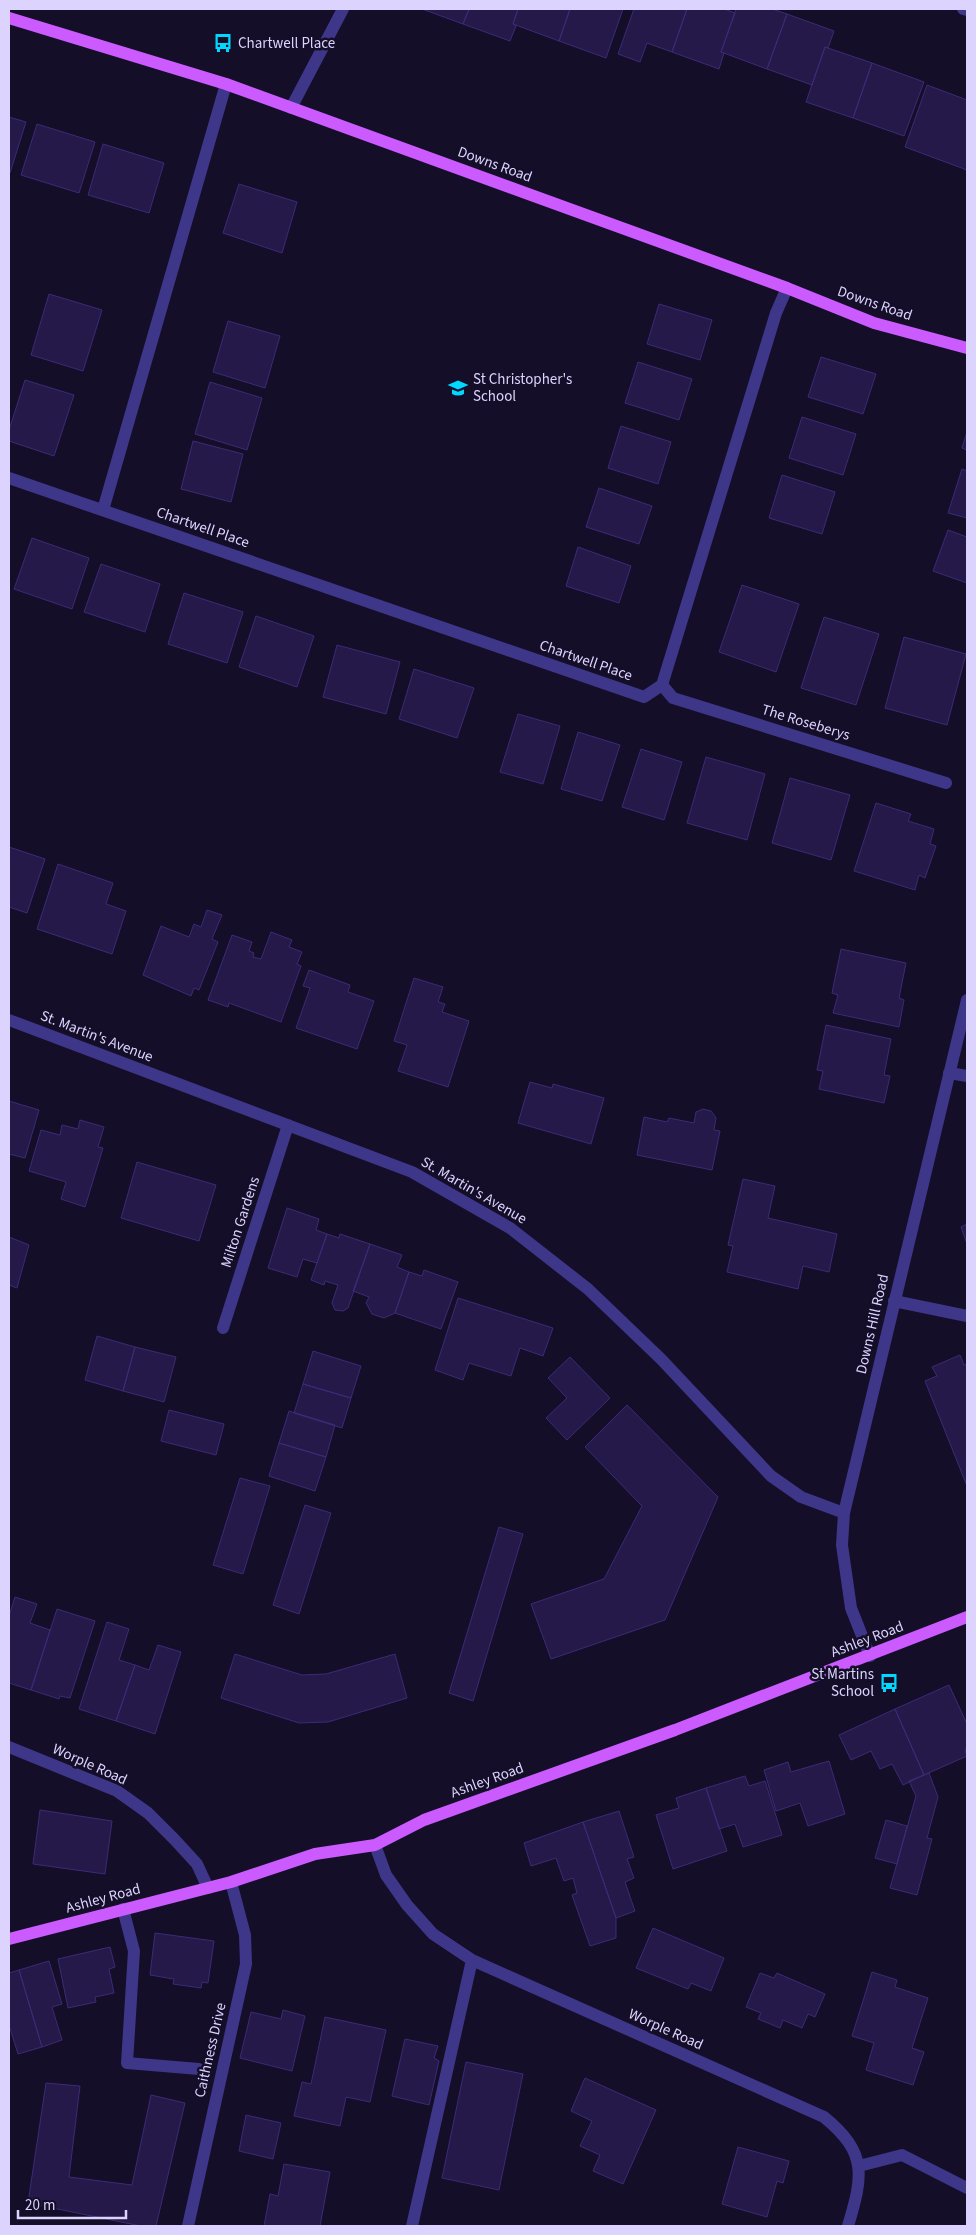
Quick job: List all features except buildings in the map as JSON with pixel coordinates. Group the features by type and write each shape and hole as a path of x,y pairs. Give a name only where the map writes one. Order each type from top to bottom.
{"main road":[{"name":"Downs Road","path":"9,18 226,84 787,288 874,323 967,348"},
{"name":"Ashley Road","path":"9,1939 231,1882 315,1854 375,1845 424,1820 675,1730 967,1618"}],"street":[{"path":"291,108 343,9"},
{"path":"963,9 967,10"},
{"path":"103,510 226,84"},
{"path":"662,686 773,322 787,288"},
{"name":"Chartwell Place","path":"9,478 644,697 662,686"},
{"name":"The Roseberys","path":"662,686 673,698 946,783"},
{"name":"Downs Hill Road","path":"870,1656 851,1608 842,1545 844,1513 967,1000"},
{"name":"St. Martin's Avenue","path":"9,1020 412,1172 510,1228 588,1289 661,1359 770,1476 801,1497 844,1513"},
{"path":"949,1073 967,1076"},
{"name":"Milton Gardens","path":"223,1328 288,1125"},
{"path":"894,1301 967,1316"},
{"name":"Worple Road","path":"9,1747 117,1791 148,1813 175,1840 197,1864 208,1888"},
{"name":"Worple Road","path":"375,1845 386,1875 407,1905 433,1934 472,1960 824,2116 840,2130 853,2148 859,2166"},
{"name":"Caithness Drive","path":"188,2226 246,1964 245,1935 231,1882"},
{"path":"123,1909 134,1951 127,2063 199,2069"},
{"path":"412,2226 472,1960"},
{"path":"848,2226 859,2188 859,2166 902,2155 967,2188"}],"place":[{"name":"Chartwell Place","path":"223,43"},
{"name":"St Christopher's School","path":"458,388"},
{"name":"St Martins School","path":"889,1683"}]}
